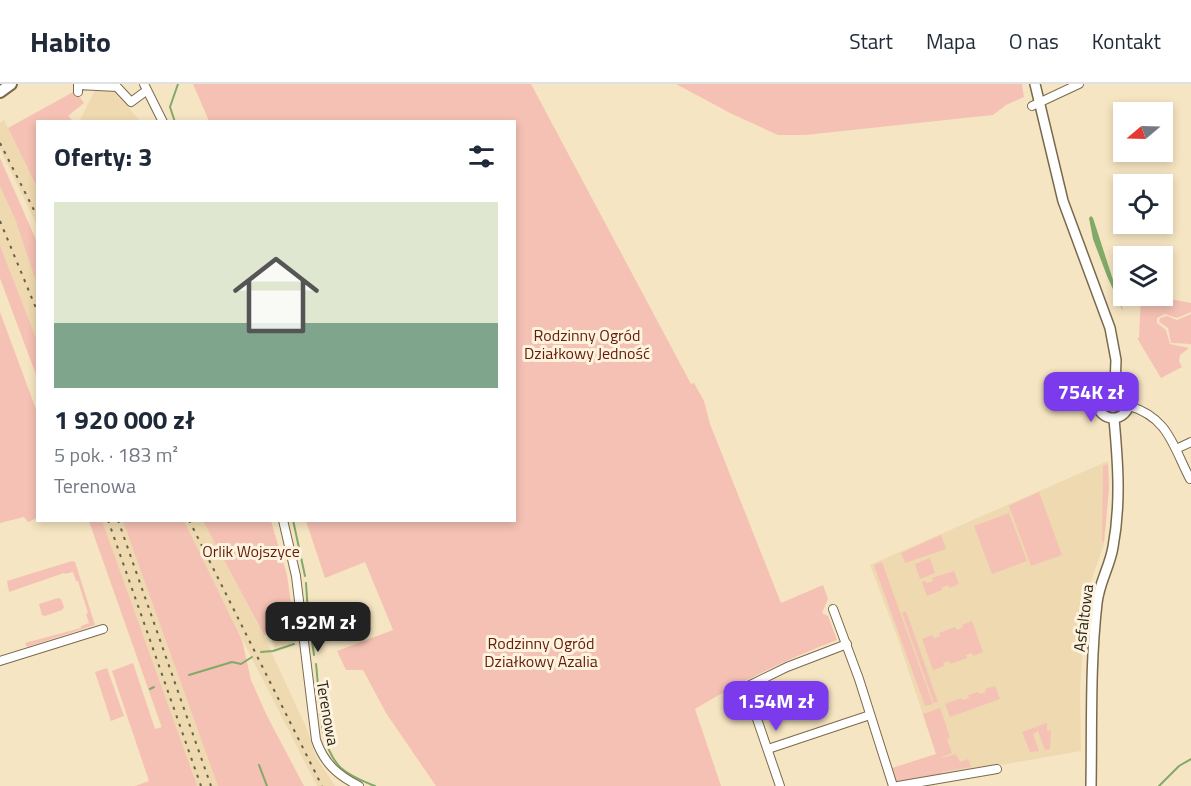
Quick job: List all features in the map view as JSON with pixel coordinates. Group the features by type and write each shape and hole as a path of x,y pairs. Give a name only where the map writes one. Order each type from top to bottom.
{"main road":[{"path":"0,92 11,84"}],"street":[{"path":"1035,84 1035,105 1063,201 1110,328 1116,360 1115,386"},
{"path":"1035,105 1080,84"},
{"path":"78,92 78,85 117,87 130,102 143,86 160,120"},
{"path":"1115,386 1126,392 1130,402 1129,406 1126,413 1114,419 1101,414 1097,401 1101,391 1115,386"},
{"path":"1129,406 1143,410 1164,427 1190,479"},
{"name":"Asfaltowa","path":"1091,786 1095,613 1098,595 1113,549 1117,508 1119,472 1114,419"},
{"path":"1176,449 1191,442"},
{"name":"Terenowa","path":"283,522 297,581 316,740 327,762 337,773 359,786"},
{"path":"833,609 847,644 893,786"},
{"path":"0,661 103,629"},
{"path":"780,786 747,687 787,667 847,644"},
{"path":"768,749 870,715"},
{"path":"898,786 997,769"}],"shaded area":[{"path":"96,88 113,90 139,120 80,120"},
{"path":"4,120 36,185 36,223 0,149 0,123"},
{"path":"0,174 36,255 36,374 0,278"},
{"path":"1091,216 1093,218 1113,280 1113,289 1093,239 1089,218"},
{"path":"1108,461 1109,488 1104,544 1086,596 1080,690 1081,751 943,775 897,636 870,565"},
{"path":"89,522 128,522 227,786 182,786"},
{"path":"183,522 204,522 261,630 306,727 316,757 335,786 317,786"},
{"path":"294,625 296,642 275,648 269,634"}],"green space":[{"name":"Rodzinny Ogród Działkowy Azalia","path":"193,84 531,84 691,384 694,383 704,401 710,424 781,603 823,585 828,599 822,613 828,616 837,640 764,672 695,709 721,786 436,786 386,713 363,670 346,670 337,651 393,630 365,562 325,578 306,522 516,522 516,120 209,120"},
{"path":"676,84 1022,84 1024,97 1006,105 993,115 805,135 778,135"},
{"path":"75,91 84,103 68,116 72,120 36,120 36,185 8,128"},
{"path":"0,158 36,240 36,281 16,221 0,186"},
{"path":"0,246 36,338 36,374 0,278"},
{"path":"1173,300 1191,303 1191,312 1177,318 1165,314 1157,318 1157,323 1166,330 1170,344 1189,348 1180,355 1179,361 1182,367 1161,378 1137,338 1139,338 1141,306 1173,306"},
{"path":"0,312 36,409 36,518 28,522 24,517 0,523"},
{"path":"1191,314 1191,344 1171,343 1168,328 1159,322 1160,318 1167,316 1177,320"},
{"path":"1113,392 1120,395 1123,402 1120,409 1113,412 1106,409 1103,402 1106,395"},
{"path":"1108,464 1109,488 1104,542 1102,541 1103,466"},
{"path":"1039,492 1062,555 1031,566 1009,506"},
{"path":"1009,513 1027,561 992,574 974,526"},
{"path":"89,522 102,522 197,786 135,786 149,781 112,671 133,663 155,729 162,727"},
{"path":"123,522 184,522 242,640 251,680 267,716 304,786 218,786"},
{"name":"Orlik Wojszyce","path":"204,522 271,522 287,575 294,625 264,635"},
{"path":"941,535 946,549 905,563 901,553"},
{"path":"930,558 935,573 920,579 915,564"},
{"path":"75,562 95,625 27,647 25,643 81,628 89,623 86,614 88,613 73,572 9,592 7,581"},
{"path":"882,562 933,704 925,706 874,565"},
{"path":"954,571 959,584 949,588 948,585 927,596 922,582 933,581 932,578"},
{"path":"61,599 64,607 62,610 42,615 39,604"},
{"path":"906,611 938,702 934,703 902,613"},
{"path":"972,621 983,652 973,656 972,653 966,655 967,658 950,664 949,661 943,663 944,666 933,670 922,639 932,635 934,638 940,636 939,633 955,627 957,630"},
{"path":"107,668 124,716 111,721 95,672"},
{"path":"995,686 1000,699 950,717 945,704 961,698 962,700 969,698 968,695 978,692 980,694 986,692 985,689"},
{"path":"940,708 950,737 947,739 952,753 942,758 956,754 960,762 968,759 971,767 942,772 943,775 896,782 892,768 936,754 923,714"},
{"path":"1047,723 1047,731 1051,730 1050,749 1045,750 1038,731 1033,734 1039,751 1030,752 1022,732"}],"waterway":[{"path":"174,120 170,107 178,84"},
{"path":"293,522 305,576"},
{"path":"306,583 314,655"},
{"path":"261,652 273,651 294,644"},
{"path":"189,675 232,662 241,664 252,657"},
{"path":"316,664 321,719 333,758 341,768 375,786"},
{"path":"150,689 154,687"},
{"path":"1159,786 1179,766 1191,759"},
{"path":"259,765 267,786"}],"railway":[{"path":"0,143 36,214"},
{"path":"0,221 36,308"},
{"path":"109,522 201,786"},
{"path":"119,522 211,786"},
{"path":"190,522 322,786"}],"park label":[{"name":"Rodzinny Ogród Działkowy Jedność","path":"587,344"}]}
